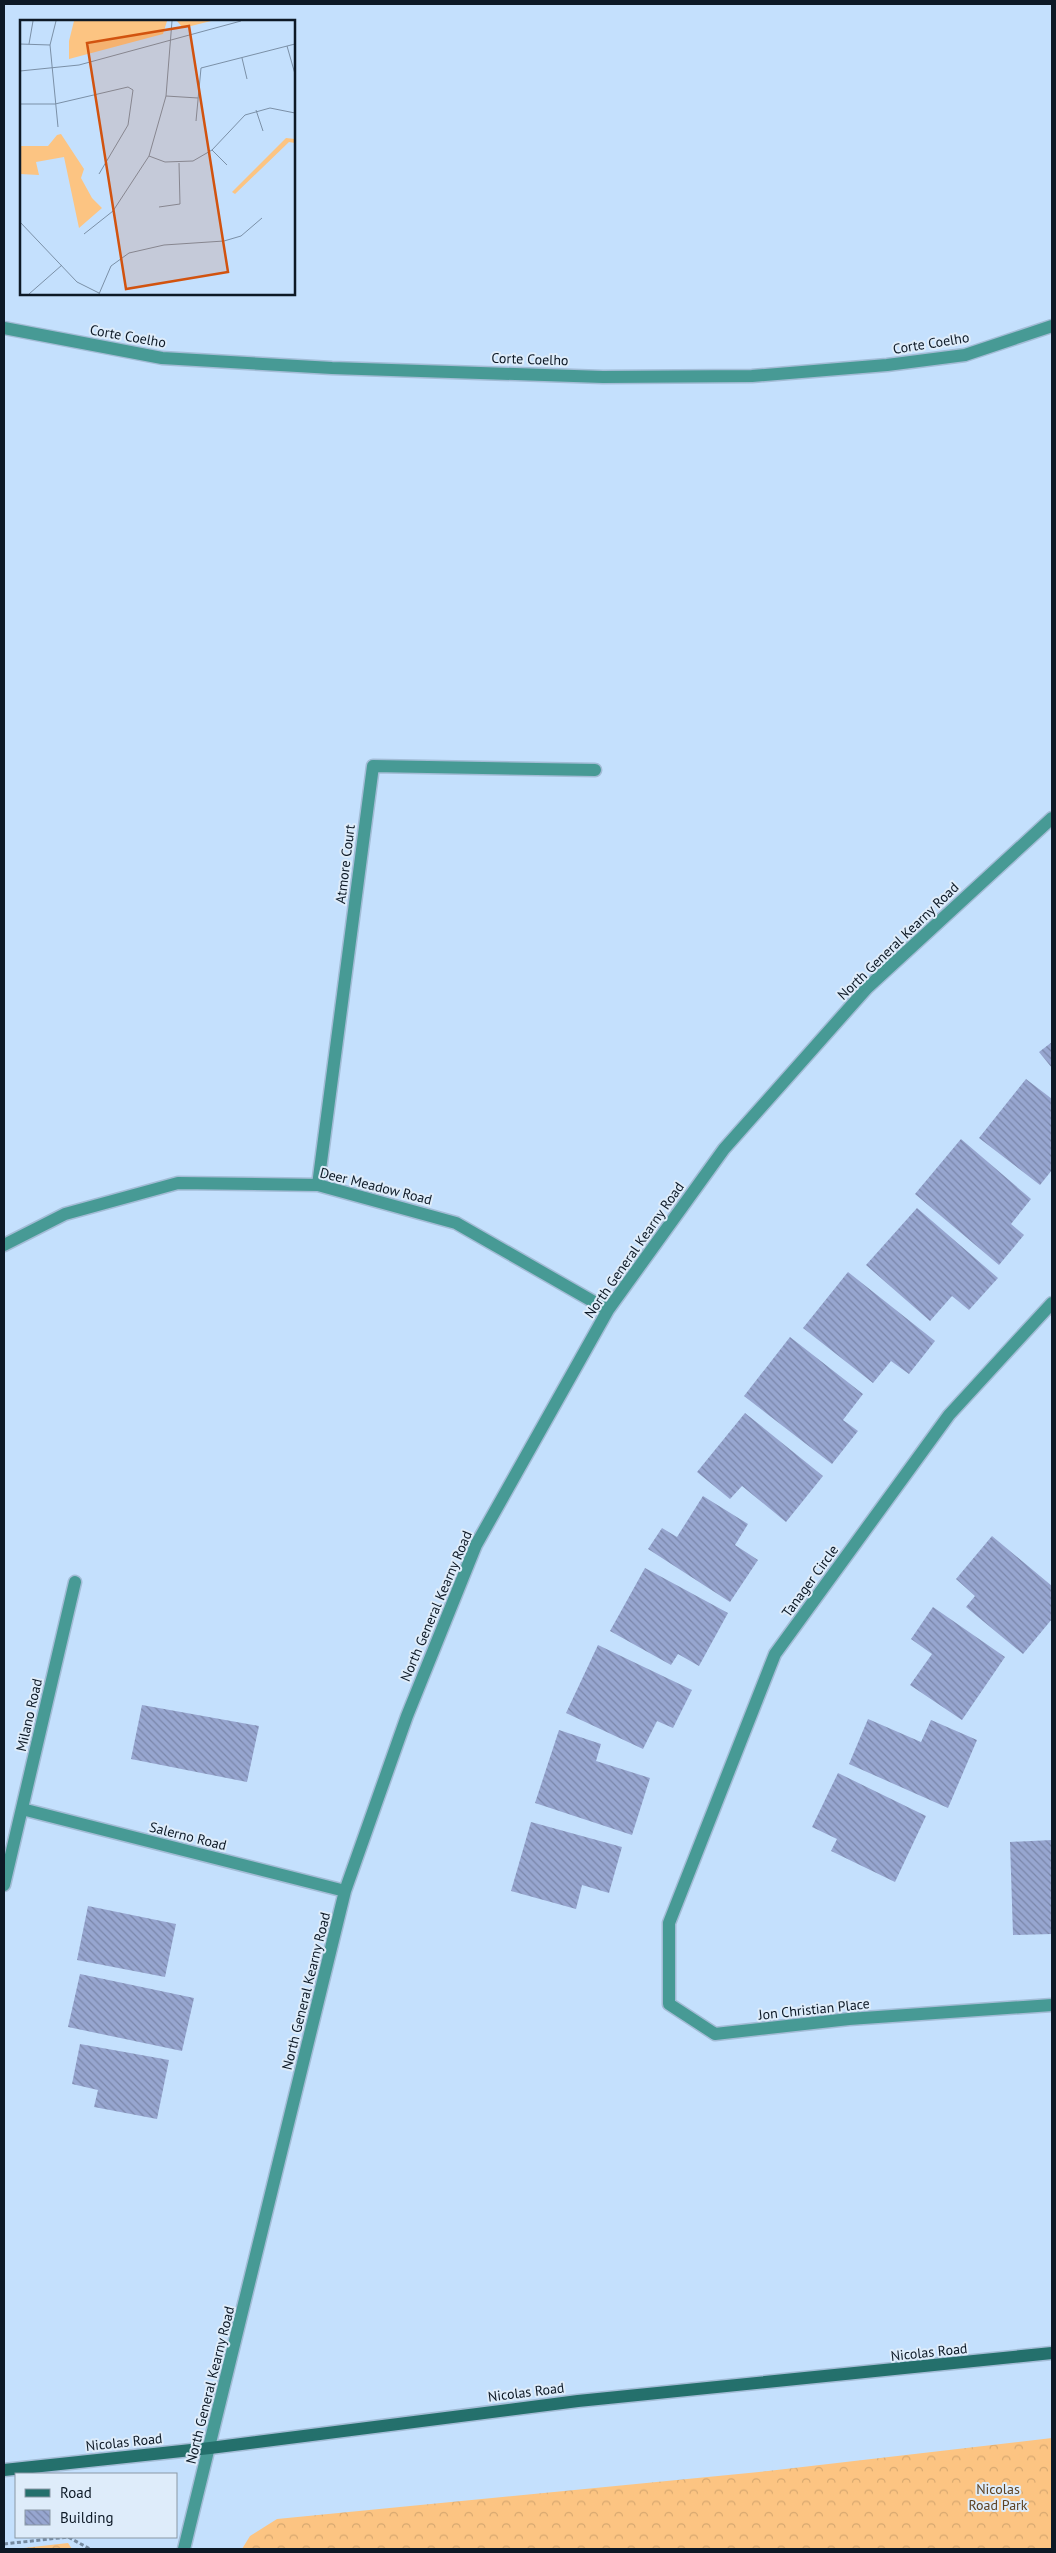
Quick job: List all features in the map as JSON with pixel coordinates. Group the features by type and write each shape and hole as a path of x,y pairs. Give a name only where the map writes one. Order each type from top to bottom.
{"main road":[{"name":"Nicolas Road","path":"4,2470 210,2448 578,2401 1052,2353"}],"street":[{"name":"Corte Coelho","path":"4,328 162,358 332,368 603,377 752,376 887,365 965,355 1052,326"},
{"name":"Atmore Court","path":"318,1185 373,766 594,770"},
{"name":"North General Kearny Road","path":"184,2549 346,1891 406,1716 476,1545 608,1310 724,1149 867,988 1052,818"},
{"name":"Deer Meadow Road","path":"4,1245 64,1214 178,1183 318,1185 456,1223 608,1310"},
{"name":"Tanager Circle","path":"669,1923 775,1654 949,1415 1052,1303"},
{"name":"Milano Road","path":"4,1885 75,1582"},
{"name":"Salerno Road","path":"22,1809 346,1891"},
{"name":"Jon Christian Place","path":"669,1923 669,2004 715,2034 849,2019 1052,2005"}],"path":[{"path":"4,2544 59,2538"},
{"path":"70,2538 90,2549"}],"green space":[{"name":"Nicolas Road Park","path":"1052,2438 1052,2549 242,2549 250,2536 277,2519 768,2471"},
{"path":"68,2543 72,2549 15,2549"}],"building":[{"path":"1052,1042 1052,1068 1039,1052"},
{"path":"1026,1079 1052,1099 1052,1170 1040,1185 979,1138"},
{"path":"961,1139 1031,1199 1011,1224 1024,1235 999,1265 915,1194"},
{"path":"917,1208 998,1278 969,1310 952,1296 930,1321 866,1265"},
{"path":"848,1272 935,1341 909,1374 891,1361 873,1383 803,1328"},
{"path":"790,1337 863,1394 843,1420 858,1431 832,1464 744,1396"},
{"path":"745,1413 823,1476 786,1522 742,1486 730,1499 697,1472"},
{"path":"703,1496 748,1524 735,1545 758,1560 730,1602 648,1549 662,1528 677,1537"},
{"path":"992,1536 1052,1586 1052,1619 1023,1654 966,1607 975,1596 956,1579"},
{"path":"645,1568 728,1613 699,1666 678,1654 671,1665 610,1631"},
{"path":"933,1607 1005,1657 962,1720 910,1685 932,1654 911,1639"},
{"path":"598,1645 692,1690 673,1728 657,1721 643,1749 566,1713"},
{"path":"142,1705 259,1726 247,1782 131,1759"},
{"path":"868,1719 921,1742 931,1720 977,1740 948,1808 849,1764"},
{"path":"559,1730 601,1744 596,1761 650,1778 632,1835 535,1803"},
{"path":"838,1773 926,1816 895,1882 831,1851 837,1839 812,1827"},
{"path":"531,1822 622,1847 609,1893 582,1885 576,1909 511,1891"},
{"path":"1052,1840 1052,1934 1013,1935 1010,1842"},
{"path":"88,1906 176,1924 165,1977 77,1960"},
{"path":"80,1974 194,1998 182,2051 68,2027"},
{"path":"80,2044 169,2060 157,2119 94,2107 98,2090 72,2084"}]}
